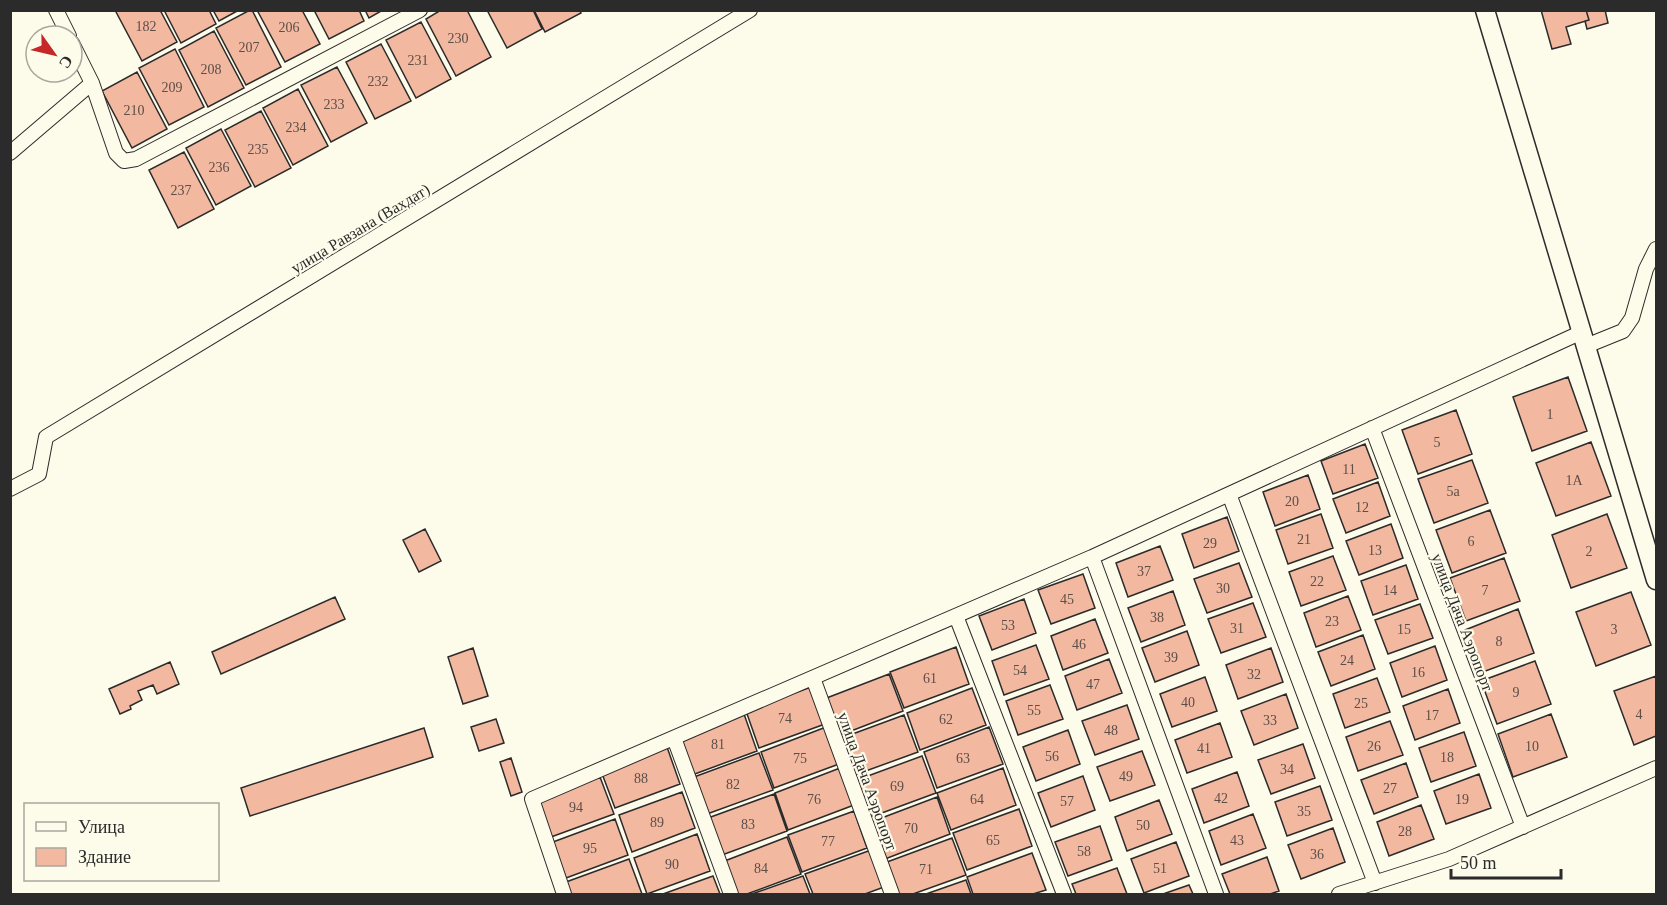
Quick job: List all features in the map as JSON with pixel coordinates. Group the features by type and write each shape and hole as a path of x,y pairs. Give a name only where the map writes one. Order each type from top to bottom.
{"main road":[{"path":"1485,10 1656,580"}],"street":[{"path":"84,67 92,83 116,153 124,160 136,159 420,10"},
{"name":"улица Равзана (Вахдат)","path":"10,489 39,474 46,437 750,10"},
{"path":"10,153 92,83"},
{"path":"564,894 532,799 1092,557 1372,428 1584,339 1623,332 1632,318 1646,269 1656,249"},
{"name":"улица Дача Аэропорт","path":"1372,428 1523,827"},
{"path":"1228,494 1375,883"},
{"path":"1092,557 1216,894"},
{"path":"956,616 1064,894"},
{"name":"улица Дача Аэропорт","path":"813,678 892,894"},
{"path":"674,738 731,894"},
{"path":"1340,894 1449,859 1656,768"}],"building":[{"path":"115,10 160,10 177,42 142,61"},
{"path":"164,10 209,10 216,24 181,43"},
{"path":"213,10 239,10 219,21"},
{"path":"250,10 281,67 246,85 216,28"},
{"path":"257,10 302,10 320,44 285,62"},
{"path":"314,10 359,10 364,21 329,39"},
{"path":"365,10 383,10 369,18"},
{"path":"441,10 467,10 491,57 456,76 426,19"},
{"path":"487,10 533,10 542,29 507,48"},
{"path":"534,10 579,10 581,13 545,32"},
{"path":"1541,10 1586,10 1589,20 1566,27 1571,44 1552,49"},
{"path":"1586,10 1605,10 1608,23 1587,29 1585,21 1589,20"},
{"path":"421,22 451,79 416,98 386,40"},
{"path":"214,31 244,88 208,107 179,50"},
{"path":"381,44 411,101 375,119 346,62"},
{"path":"175,49 204,107 169,125 139,68"},
{"path":"337,67 367,123 331,142 301,85"},
{"path":"137,72 167,129 132,148 102,91"},
{"path":"298,89 328,146 293,165 263,108"},
{"path":"261,111 291,168 255,187 225,130"},
{"path":"221,129 251,186 216,205 186,148"},
{"path":"184,152 214,209 178,228 149,170"},
{"path":"1568,377 1587,431 1532,451 1513,397"},
{"path":"1456,410 1472,454 1418,474 1402,430"},
{"path":"1591,442 1611,496 1556,516 1536,463"},
{"path":"1365,444 1378,478 1333,494 1321,461"},
{"path":"1472,460 1488,503 1434,523 1418,479"},
{"path":"1308,475 1320,509 1275,526 1263,492"},
{"path":"1378,482 1390,516 1346,533 1333,499"},
{"path":"1490,510 1506,553 1452,573 1436,530"},
{"path":"1321,514 1333,548 1288,564 1276,530"},
{"path":"1607,514 1627,568 1571,588 1552,535"},
{"path":"1227,517 1239,551 1194,568 1182,534"},
{"path":"1391,524 1403,558 1359,575 1346,541"},
{"path":"425,529 441,561 419,572 403,540"},
{"path":"1160,546 1173,580 1128,597 1116,563"},
{"path":"1333,556 1346,590 1301,606 1289,572"},
{"path":"1504,558 1520,601 1466,621 1450,578"},
{"path":"1239,563 1252,597 1207,613 1194,579"},
{"path":"1406,565 1418,599 1373,615 1361,581"},
{"path":"1083,574 1095,608 1051,624 1038,590"},
{"path":"1173,591 1185,625 1141,642 1128,608"},
{"path":"1631,592 1651,645 1596,666 1576,612"},
{"path":"1348,596 1361,630 1316,647 1304,613"},
{"path":"335,597 345,619 221,674 212,652"},
{"path":"1024,599 1036,633 992,650 979,616"},
{"path":"1253,603 1266,637 1221,653 1208,619"},
{"path":"1420,604 1433,638 1388,654 1375,620"},
{"path":"1518,609 1534,653 1480,673 1465,630"},
{"path":"1095,619 1108,653 1063,670 1051,636"},
{"path":"1187,631 1199,665 1155,682 1142,648"},
{"path":"1363,635 1375,669 1331,686 1318,652"},
{"path":"1036,645 1049,679 1004,695 992,661"},
{"path":"1435,646 1447,680 1402,697 1390,663"},
{"path":"956,647 969,684 904,708 890,672"},
{"path":"473,648 488,696 463,704 448,657"},
{"path":"1271,648 1283,682 1238,699 1226,665"},
{"path":"1109,659 1122,693 1077,710 1065,676"},
{"path":"1535,661 1551,704 1497,724 1481,681"},
{"path":"170,662 179,684 157,694 153,685 138,691 142,700 120,714 109,689"},
{"path":"889,674 903,711 838,736 824,699"},
{"path":"1656,676 1656,736 1634,745 1614,691"},
{"path":"1205,677 1217,711 1172,727 1160,694"},
{"path":"1377,678 1390,712 1345,728 1333,694"},
{"path":"1050,685 1063,719 1018,735 1006,701"},
{"path":"811,687 825,724 759,748 746,711"},
{"path":"972,688 986,725 920,750 907,713"},
{"path":"1448,689 1460,723 1415,740 1403,706"},
{"path":"1286,694 1298,728 1254,745 1241,711"},
{"path":"1127,705 1139,739 1095,755 1082,721"},
{"path":"744,714 757,751 692,775 678,738"},
{"path":"1551,714 1567,757 1513,777 1498,734"},
{"path":"904,715 918,752 852,776 839,739"},
{"path":"496,719 504,743 479,751 471,727"},
{"path":"1390,721 1403,755 1358,771 1346,737"},
{"path":"1220,723 1232,757 1187,773 1175,740"},
{"path":"826,727 839,764 774,788 761,752"},
{"path":"989,727 1003,764 937,788 924,752"},
{"path":"424,728 433,757 250,816 241,788"},
{"path":"1068,730 1080,764 1036,781 1023,747"},
{"path":"1464,732 1476,766 1431,782 1419,748"},
{"path":"1303,744 1315,778 1271,794 1258,760"},
{"path":"667,747 680,784 615,808 601,771"},
{"path":"1142,751 1155,785 1110,801 1097,767"},
{"path":"759,753 773,790 707,814 694,777"},
{"path":"922,756 936,793 871,817 857,780"},
{"path":"511,758 522,792 511,796 500,762"},
{"path":"1406,763 1418,797 1374,814 1361,780"},
{"path":"840,768 854,805 788,830 775,793"},
{"path":"1003,768 1016,805 951,830 937,793"},
{"path":"1237,772 1249,806 1204,823 1192,789"},
{"path":"1479,774 1491,808 1446,824 1434,791"},
{"path":"1083,776 1095,810 1051,827 1038,793"},
{"path":"600,777 614,814 551,837 538,801"},
{"path":"1320,786 1332,820 1287,836 1275,802"},
{"path":"682,792 695,828 632,852 619,815"},
{"path":"774,794 787,831 722,855 708,818"},
{"path":"937,797 950,834 885,859 871,822"},
{"path":"1159,800 1172,834 1127,851 1115,817"},
{"path":"1421,805 1434,839 1389,856 1377,822"},
{"path":"1019,809 1032,846 967,870 953,833"},
{"path":"854,811 867,848 802,872 788,835"},
{"path":"1253,814 1266,848 1221,865 1209,831"},
{"path":"615,819 628,855 566,878 553,842"},
{"path":"1100,826 1112,860 1068,876 1055,842"},
{"path":"1333,828 1345,862 1301,879 1288,845"},
{"path":"697,834 710,871 647,894 634,858"},
{"path":"787,837 801,874 747,894 734,894 722,862"},
{"path":"952,838 966,875 913,894 898,894 887,862"},
{"path":"1176,842 1189,876 1144,893 1131,859"},
{"path":"871,850 884,887 865,894 813,894 805,874"},
{"path":"1032,853 1046,890 1033,894 973,894 967,877"},
{"path":"1267,857 1279,891 1270,894 1230,894 1222,874"},
{"path":"629,859 642,894 571,894 566,882"},
{"path":"1117,868 1127,894 1076,894 1072,884"},
{"path":"713,876 720,894 663,894"},
{"path":"803,876 810,894 752,894"},
{"path":"966,880 971,894 926,894"},
{"path":"1189,885 1193,894 1163,894"}]}
